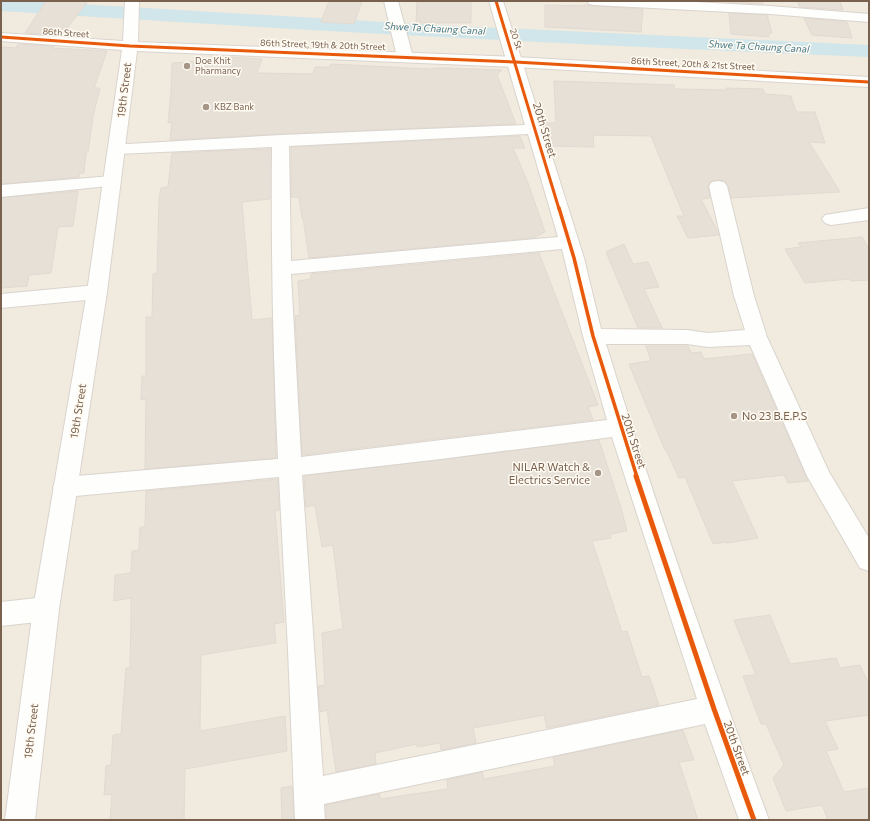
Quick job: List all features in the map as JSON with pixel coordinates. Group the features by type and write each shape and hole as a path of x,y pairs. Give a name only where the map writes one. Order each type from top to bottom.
{"street":[{"name":"19th Street","path":"20,820 46,609 97,292 117,149 130,36 132,1"},
{"path":"391,1 405,57"},
{"name":"20 St","path":"496,1 513,54"},
{"path":"594,1 770,10 869,18"},
{"path":"832,1 842,17"},
{"name":"86th Street","path":"1,37 130,36"},
{"name":"86th Street, 19th & 20th Street","path":"130,36 405,57 513,54"},
{"name":"86th Street, 20th & 21st Street","path":"513,54 869,82"},
{"name":"20th Street","path":"513,54 569,242 592,336 620,427 714,708 754,820"},
{"path":"117,149 536,129"},
{"path":"281,140 281,268 290,466 310,807 714,708"},
{"path":"1,191 112,181"},
{"path":"718,186 744,296 757,337 819,476 869,560"},
{"path":"832,219 869,214"},
{"path":"281,268 569,242"},
{"path":"1,301 97,292"},
{"path":"592,336 687,337 708,340 757,337"},
{"path":"65,487 441,450 620,427"},
{"path":"1,614 46,609"}],"shaded area":[{"path":"1,1 869,1 869,820 1,820"}],"building":[{"path":"46,1 88,1 62,35 25,33"},
{"path":"329,1 362,1 354,24 321,22"},
{"path":"417,1 471,1 471,23 416,23"},
{"path":"762,1 763,4 727,2"},
{"path":"797,1 840,1 843,10 800,7"},
{"path":"545,5 584,5 643,9 641,32 545,27"},
{"path":"729,13 767,15 772,33 769,33 769,37 731,34"},
{"path":"804,18 847,22 852,38 812,35"},
{"path":"18,44 54,46 52,48 107,51 94,88 100,88 93,116 88,152 86,152 84,173 80,173 79,177 1,184 1,47 16,48"},
{"path":"229,57 262,59 257,73 313,74 315,67 330,67 331,64 429,69 502,70 497,75 516,124 170,140 172,122 168,123 172,63 228,59"},
{"path":"554,81 674,85 675,89 763,89 765,94 791,96 796,112 815,112 825,143 809,142 840,192 731,198 725,181 712,181 708,186 710,198 701,199 719,235 688,238 677,216 684,216 651,136 593,135 594,147 550,146 545,129 545,123 556,123"},
{"path":"520,136 525,148 513,148 528,183 545,232 533,238 309,258 299,197 291,197 291,147"},
{"path":"270,149 270,199 242,202 252,320 272,318 276,458 145,469 146,399 141,400 142,376 146,376 146,317 152,317 153,274 157,273 159,199 161,188 168,187 172,153"},
{"path":"78,191 73,226 58,227 51,273 29,275 27,286 1,288 1,198"},
{"path":"862,237 869,249 869,280 851,281 850,279 805,283 785,249 801,247 798,243"},
{"path":"624,244 633,264 648,262 659,287 644,289 662,328 638,328 606,252"},
{"path":"539,253 598,405 588,407 593,420 302,455 295,316 300,315 298,281 311,279 311,274"},
{"path":"646,346 688,346 691,353 701,352 704,359 752,354 808,481 788,483 784,475 732,481 758,538 713,544 685,477 679,478 665,450 629,364 651,361"},
{"path":"599,440 627,531 610,534 611,538 592,541 622,632 627,631 642,677 649,676 659,705 547,728 544,715 473,728 476,743 441,750 440,743 417,747 417,744 375,753 376,764 336,772 327,710 320,712 318,686 325,685 322,633 343,629 333,545 322,547 315,505 306,507 304,476"},
{"path":"278,479 279,510 275,511 284,622 274,624 276,643 201,655 200,731 285,716 287,751 185,769 184,820 110,820 112,794 104,795 106,766 111,765 113,735 121,734 126,668 130,668 131,619 131,598 114,601 115,575 131,573 132,551 139,550 140,527 145,527 146,491"},
{"path":"770,615 790,664 836,658 840,668 860,665 869,685 869,715 825,721 838,749 826,751 844,792 869,788 869,820 828,820 822,805 786,811 773,778 784,765 766,724 761,724 743,676 756,675 734,620"},
{"path":"683,730 694,760 679,762 698,820 326,820 326,805 380,794 380,799 448,789 447,780 482,772 484,779 555,766 553,757"},
{"path":"292,786 294,820 282,820 281,788"}],"waterway":[{"name":"Shwe Ta Chaung Canal","path":"1,5 435,31 869,51"}],"cycle path":[{"path":"496,1 574,258 593,336 620,427 714,709 754,820"},
{"path":"1,37 130,46 515,62 869,82"}],"place":[{"name":"Doe Khit Pharmancy","path":"187,66"},
{"name":"KBZ Bank","path":"206,107"},
{"name":"No 23 B.E.P.S","path":"734,416"},
{"name":"NILAR Watch & Electrics Service","path":"598,473"}]}
